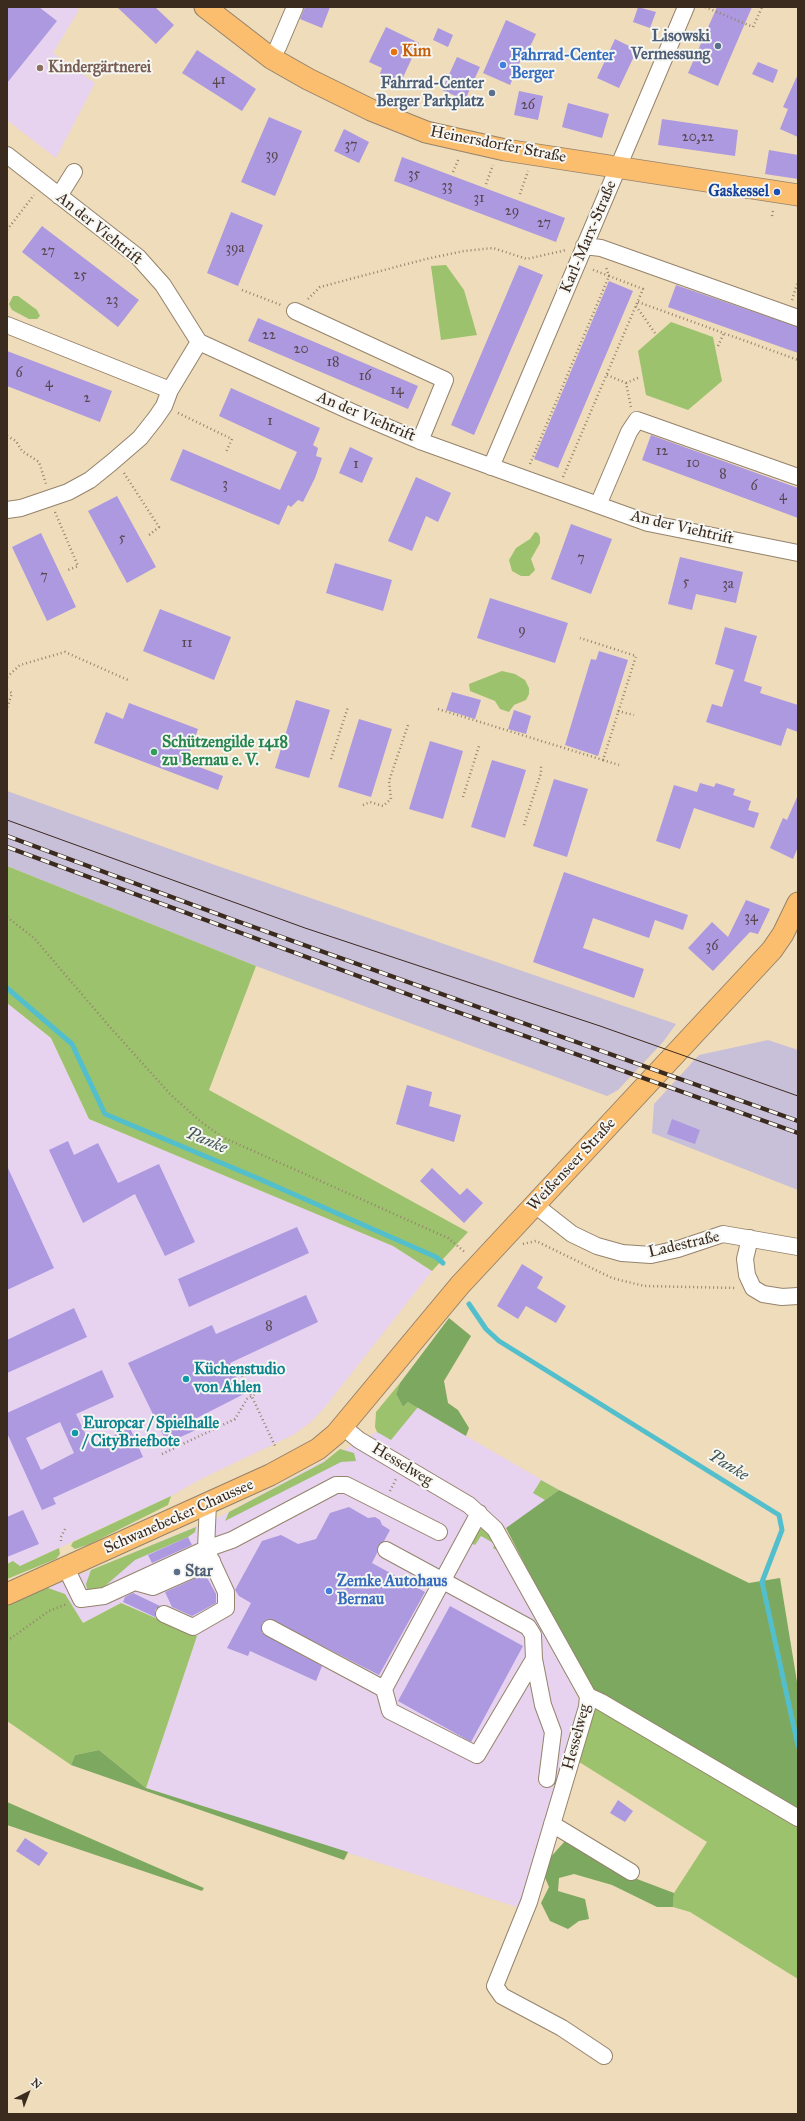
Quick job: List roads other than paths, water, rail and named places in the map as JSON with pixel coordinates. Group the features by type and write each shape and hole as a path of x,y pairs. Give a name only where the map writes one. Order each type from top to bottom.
{"main road":[{"name":"Heinersdorfer Straße","path":"205,7 271,58 330,91 426,132 505,150 798,195"},
{"name":"Weißenseer Straße","path":"343,1427 460,1284 474,1260 535,1205 772,950 783,934 798,903"},
{"name":"Schwanebecker Chaussee","path":"7,1594 270,1475 318,1449 343,1427"}],"street":[{"path":"271,58 278,48 295,7"},
{"name":"Karl-Marx-Straße","path":"491,467 686,7"},
{"name":"An der Viehtrift","path":"7,155 138,257 164,285 199,342 352,412 420,440 598,506 648,523 798,553"},
{"path":"59,196 74,172"},
{"path":"584,246 601,248 798,318"},
{"path":"295,311 445,380 420,440"},
{"path":"7,325 170,390"},
{"path":"7,510 51,499 68,492 84,483 111,463 140,438 164,406 170,390 199,342"},
{"path":"598,506 630,432 638,420 798,477"},
{"name":"Ladestraße","path":"535,1205 572,1234 597,1246 622,1253 652,1255 678,1249 723,1234 798,1247"},
{"path":"750,1238 745,1259 747,1275 753,1288 763,1294 782,1297 798,1296"},
{"name":"Hesselweg","path":"343,1427 359,1440 469,1505 495,1529 588,1696 587,1708 529,1902 495,1986 502,1996 562,2028 604,2056"},
{"path":"66,1568 81,1599 119,1594 135,1582 209,1555 232,1540 336,1485 346,1485 439,1532"},
{"path":"164,1614 192,1627 226,1608 226,1592 209,1555 208,1503"},
{"path":"479,1513 384,1689 390,1711 477,1755 534,1659"},
{"path":"386,1550 528,1627 533,1635 534,1659 543,1705 554,1732 547,1779"},
{"path":"270,1628 384,1689"},
{"path":"588,1696 798,1818"},
{"path":"552,1824 631,1872"}],"waterway":[{"name":"Panke","path":"7,988 72,1044 105,1114 257,1178 436,1257 443,1263"},
{"name":"Panke","path":"469,1304 486,1329 499,1341 779,1515 782,1530 762,1582 798,1746"}],"tram line":[{"path":"7,820 305,928 600,1026 798,1096"}],"railway":[{"path":"7,836 231,919 798,1121"},
{"path":"7,847 418,998 798,1133"}],"place":[{"name":"Lisowski Vermessung","path":"718,46"},
{"name":"Kim","path":"394,52"},
{"name":"Fahrrad-Center Berger","path":"503,65"},
{"name":"Kindergärtnerei","path":"40,68"},
{"name":"Fahrrad-Center Berger Parkplatz","path":"492,93"},
{"name":"Gaskessel","path":"777,192"},
{"name":"Schützengilde 1418 zu Bernau e. V.","path":"154,752"},
{"name":"Küchenstudio von Ahlen","path":"186,1379"},
{"name":"Europcar / Spielhalle / CityBriefbote","path":"75,1433"},
{"name":"Star","path":"177,1572"},
{"name":"Zemke Autohaus Bernau","path":"329,1591"}]}
